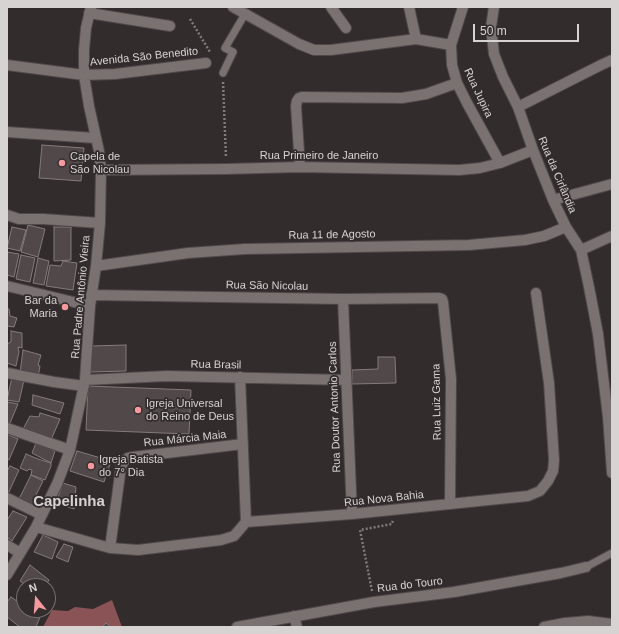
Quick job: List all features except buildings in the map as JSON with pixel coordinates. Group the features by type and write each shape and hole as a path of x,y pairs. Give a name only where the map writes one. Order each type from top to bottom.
{"street":[{"path":"232,7 299,44 314,50 331,50 416,39 451,45"},
{"path":"331,7 346,28"},
{"path":"410,7 416,39"},
{"name":"Rua Jupira","path":"463,7 451,45 452,65 457,83 500,163"},
{"name":"Rua da Cirlândia","path":"494,7 491,27 494,54 503,77 518,107 552,200 580,250 598,334 608,417 612,473"},
{"path":"90,10 170,26"},
{"name":"Rua Padre Antônio Vieira","path":"7,575 36,527 57,484 70,450 85,383 91,295 96,266 100,223 101,170 99,151 95,138 84,75 85,35 90,10"},
{"path":"518,107 612,60"},
{"name":"Avenida São Benedito","path":"7,66 84,75 115,74 206,63"},
{"path":"300,167 296,106 299,98 402,98 426,94 457,83"},
{"path":"7,132 95,138"},
{"name":"Rua Primeiro de Janeiro","path":"101,170 300,167 459,170 480,168 500,163 533,150"},
{"path":"552,200 612,184"},
{"path":"7,215 19,219 100,223"},
{"name":"Rua 11 de Agosto","path":"96,266 188,253 244,249 469,245 525,240 544,236 566,227"},
{"path":"580,250 612,236"},
{"path":"7,286 90,306"},
{"name":"Rua Nova Bahia","path":"246,522 352,514 528,496 540,491 548,481 553,471 554,460 549,383 536,293"},
{"name":"Rua São Nicolau","path":"91,295 442,299"},
{"name":"Rua Doutor Antonio Carlos","path":"343,299 352,514"},
{"name":"Rua Luiz Gama","path":"442,299 450,379 450,504"},
{"name":"Rua Brasil","path":"7,373 54,382 85,383 167,376 346,380"},
{"path":"36,527 110,548 138,550 221,540 234,536 246,522 240,378"},
{"path":"7,428 70,450"},
{"name":"Rua Márcia Maia","path":"110,548 121,467 124,461 133,457 243,444"},
{"path":"7,498 42,515"},
{"path":"7,545 20,553"},
{"name":"Rua do Touro","path":"237,627 374,602 454,592 561,574 586,567"},
{"path":"294,616 298,627"},
{"path":"544,627 588,621 612,624"}],"lane":[{"path":"223,72 233,52 225,48 245,14"},
{"path":"586,567 612,553"}],"path":[{"path":"190,19 211,52"},
{"path":"223,72 226,169"},
{"path":"360,530 374,602"}],"shaded area":[{"path":"112,600 122,627 111,627 106,623 102,627 43,627 48,618 56,618 56,610 68,611 75,607 93,609"}],"place":[{"name":"Capela de São Nicolau","path":"62,163"},
{"name":"Bar da Maria","path":"65,307"},
{"name":"Igreja Universal do Reino de Deus","path":"138,410"},
{"name":"Igreja Batista do 7° Dia","path":"91,466"}],"district":[{"name":"Capelinha","path":"69,502"}]}
